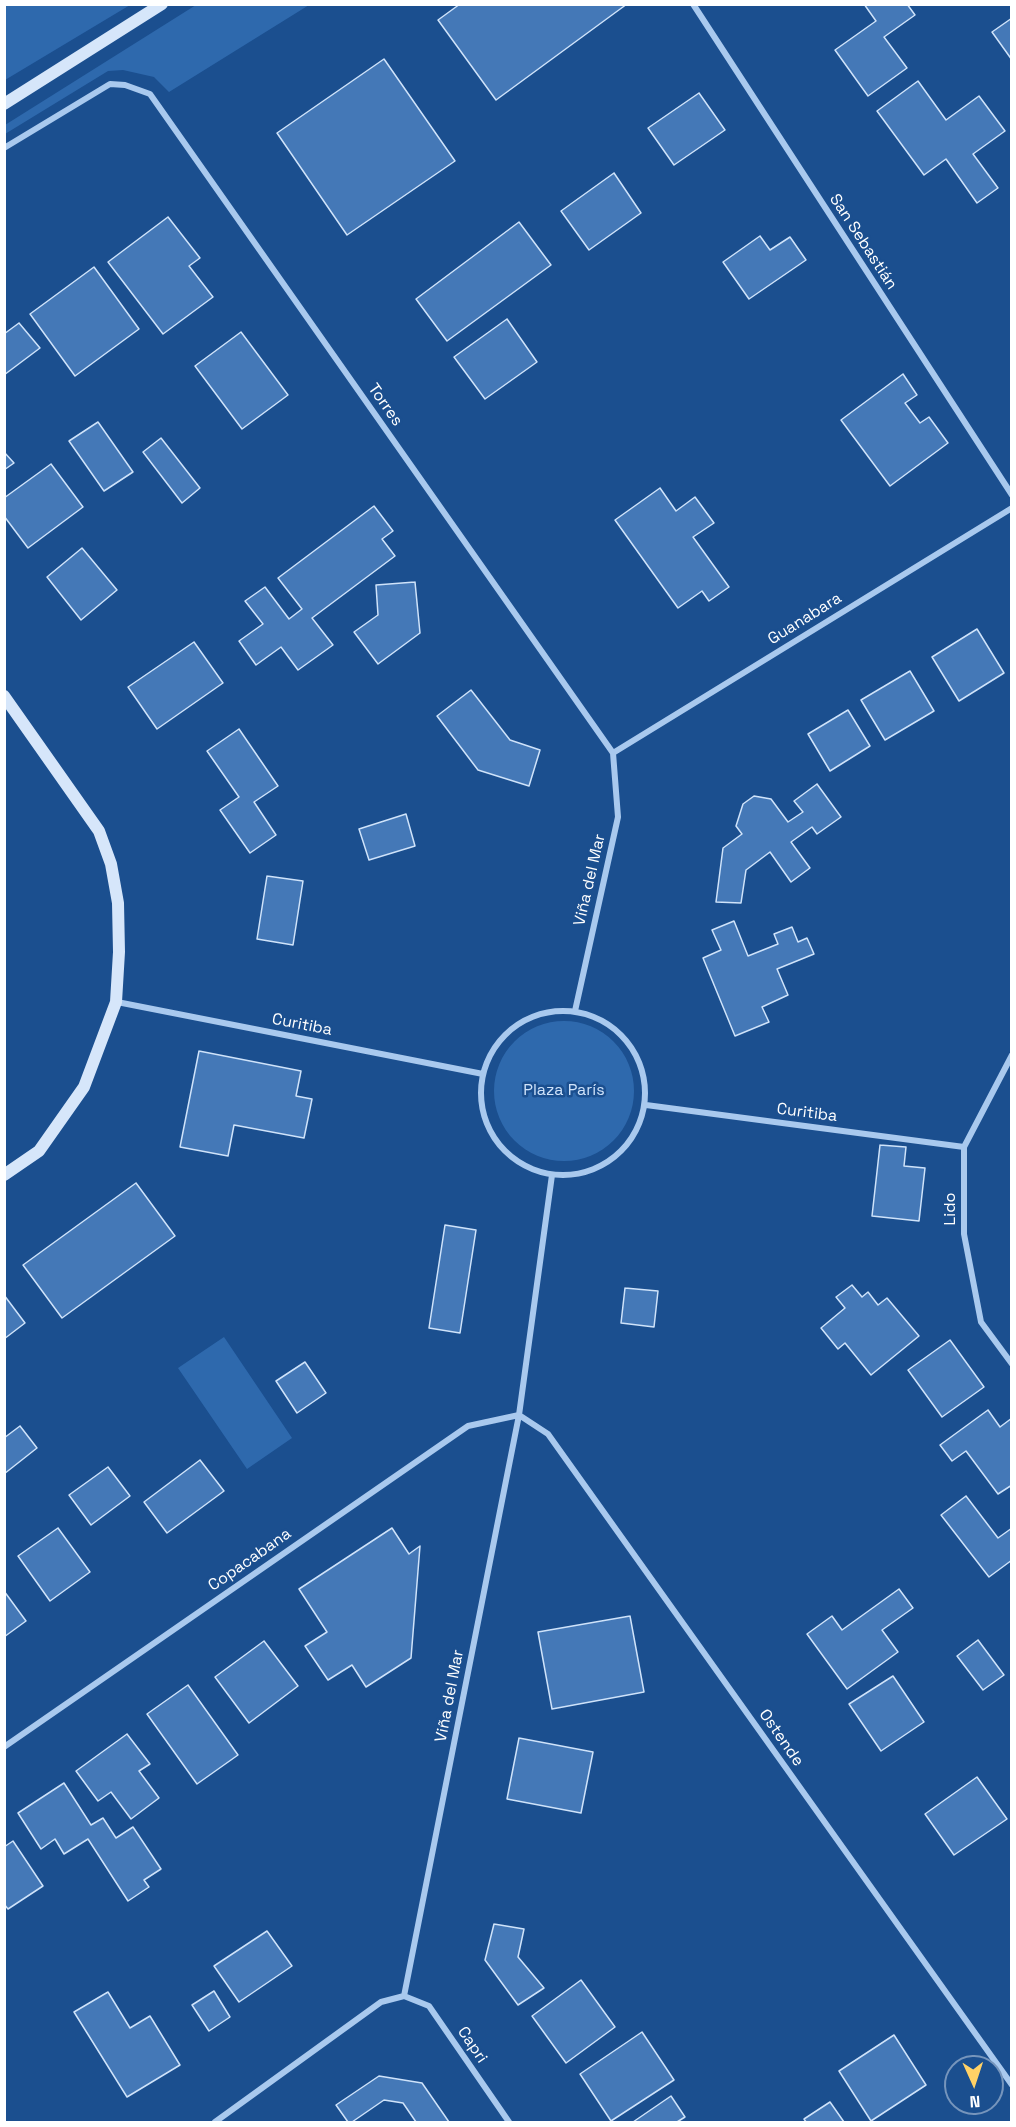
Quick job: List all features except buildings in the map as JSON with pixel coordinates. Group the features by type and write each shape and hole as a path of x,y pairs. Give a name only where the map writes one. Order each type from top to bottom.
{"street":[{"path":"4,104 162,4"},
{"name":"San Sebastián","path":"693,4 1011,495"},
{"name":"Torres","path":"4,148 110,84 125,85 150,94 613,753"},
{"name":"Guanabara","path":"613,753 1011,508"},
{"path":"4,696 99,831 111,864 118,903 119,952 116,1002 84,1087 39,1151 4,1175"},
{"name":"Viña del Mar","path":"574,1011 618,817 613,753"},
{"name":"Curitiba","path":"116,1002 483,1074"},
{"path":"574,1011 599,1019 621,1033 637,1055 645,1079 646,1105 638,1130 623,1151 602,1166 578,1175 552,1175 525,1167 503,1150 488,1128 481,1101 483,1074 492,1051 507,1032 527,1019 550,1012 574,1011"},
{"name":"Lido","path":"1011,1055 964,1147 964,1234 981,1322 1011,1364"},
{"name":"Curitiba","path":"646,1105 964,1147"},
{"name":"Viña del Mar","path":"404,1996 519,1415 552,1175"},
{"name":"Copacabana","path":"4,1747 468,1426 519,1415"},
{"name":"Ostende","path":"519,1415 548,1434 1011,2085"},
{"path":"215,2122 381,2002 404,1996"},
{"name":"Capri","path":"404,1996 429,2006 509,2122"}],"green space":[{"path":"5,4 130,4 130,5 5,80"},
{"path":"196,5 309,5 169,92 154,77 123,70 108,71 5,134 5,125"},
{"name":"Plaza París","path":"564,1021 591,1026 614,1041 629,1064 634,1091 629,1118 614,1141 591,1156 564,1161 537,1156 514,1141 499,1118 494,1091 499,1064 514,1041 537,1026"},
{"path":"224,1337 292,1438 247,1469 178,1368"}]}
